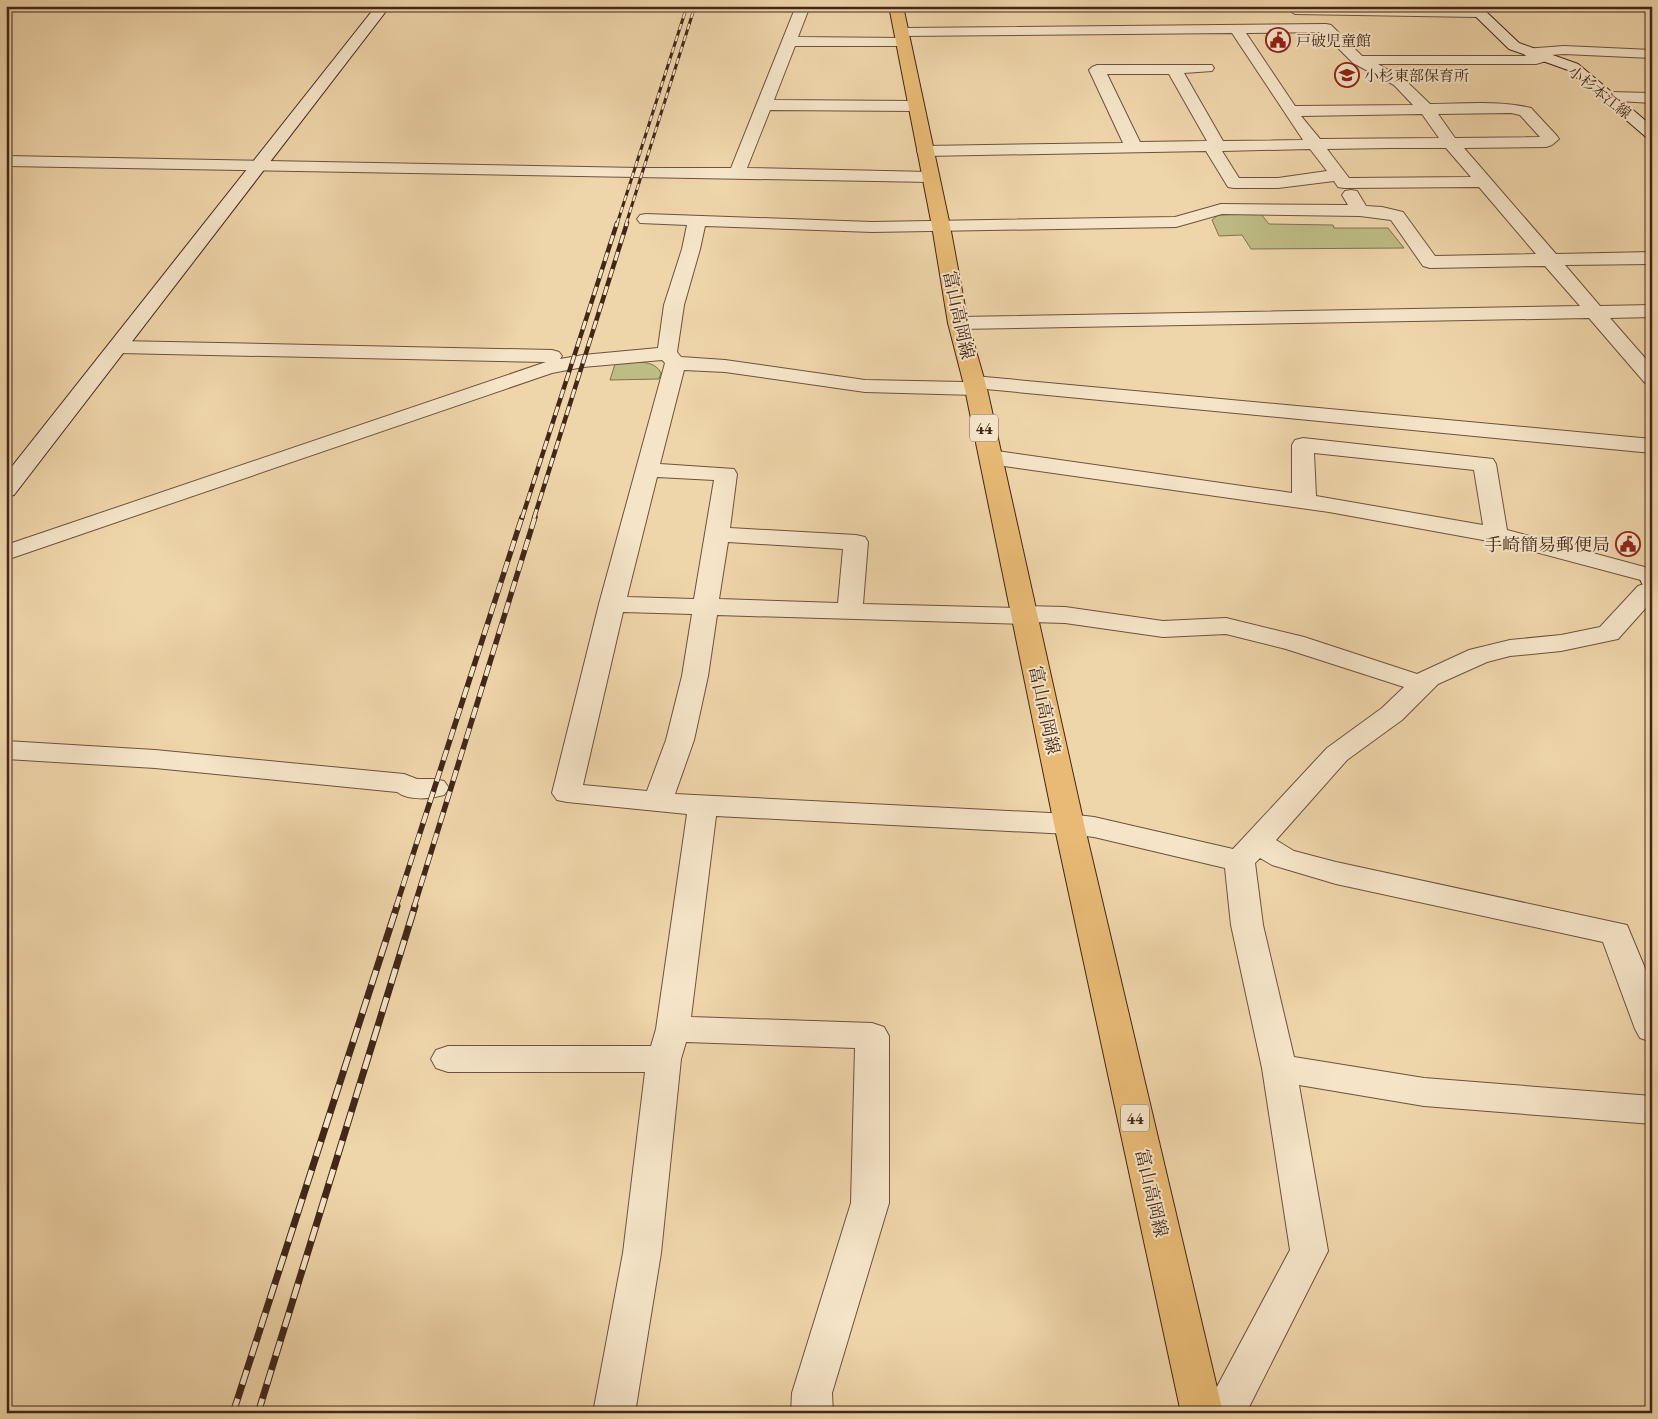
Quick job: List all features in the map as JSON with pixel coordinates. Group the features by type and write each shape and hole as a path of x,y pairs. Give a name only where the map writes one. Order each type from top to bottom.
{"main road":[{"name":"富山高岡線","path":"896,6 941,226 958,324 975,385 1069,824 1202,1413"}],"street":[{"path":"6,490 119,347 382,6"},
{"path":"737,173 803,6"},
{"path":"1282,11 1475,10"},
{"name":"小杉本江線","path":"1475,10 1514,46 1573,67 1652,134"},
{"path":"1266,12 1271,28"},
{"path":"1032,14 1039,30"},
{"path":"790,41 847,43 902,37 1039,30 1326,28 1358,60 1399,82 1426,109 1450,142 1652,379"},
{"path":"1236,29 1290,111 1341,179 1360,211"},
{"path":"1529,52 1564,50 1652,54"},
{"path":"1358,60 1536,60 1545,57"},
{"path":"1078,70 1207,68"},
{"path":"1174,69 1234,183 1278,183 1341,179 1486,182"},
{"path":"1096,70 1134,148"},
{"path":"1608,96 1652,98"},
{"path":"764,105 915,106"},
{"path":"925,151 1546,142 1551,139 1525,111 1511,108 1290,111"},
{"path":"6,161 930,177"},
{"path":"646,218 872,227 1176,222 1221,209 1360,211 1382,212 1397,216 1430,262 1652,258"},
{"path":"697,220 691,249 674,305 671,363 567,792 703,806 1069,824 1283,858 1336,873 1616,933 1652,1028"},
{"path":"958,324 1652,311"},
{"path":"119,347 552,356"},
{"path":"6,553 547,368 583,361 632,356 632,368 636,373 671,363 724,366 865,386 975,385 1652,446"},
{"path":"1304,502 1302,445 1485,464 1496,535"},
{"path":"990,457 1304,502 1496,535 1651,584 1609,632 1561,643 1510,648 1478,656 1428,678 1392,714 1337,754 1249,852 1247,924 1278,1068 1309,1251 1224,1413"},
{"path":"646,470 726,474 695,676 680,740 657,802"},
{"path":"717,534 856,542 850,611"},
{"path":"612,604 1065,615 1163,629 1226,626 1296,643 1422,684"},
{"path":"6,750 155,759 404,783 411,788 434,788"},
{"path":"614,1413 642,1253 668,1044 703,806"},
{"path":"448,1059 668,1044 872,1036 870,1203 812,1393 812,1413"},
{"path":"1278,1068 1424,1092 1652,1110"}],"shaded area":[{"path":"1260,213 1269,224 1333,225 1334,228 1388,228 1404,248 1251,249 1242,235 1219,236 1212,220 1218,215"},
{"path":"632,362 653,365 661,373 659,379 610,380 615,364"}],"railway":[{"path":"617,224 687,6"},
{"path":"626,224 695,6"},
{"path":"522,518 617,223"},
{"path":"534,518 627,223"},
{"path":"396,907 522,517"},
{"path":"414,907 535,517"},
{"path":"233,1413 397,906"},
{"path":"258,1413 415,906"}],"place":[{"name":"戸破児童館","path":"1278,40"},
{"name":"小杉東部保育所","path":"1347,75"},
{"name":"手崎簡易郵便局","path":"1628,544"}]}
